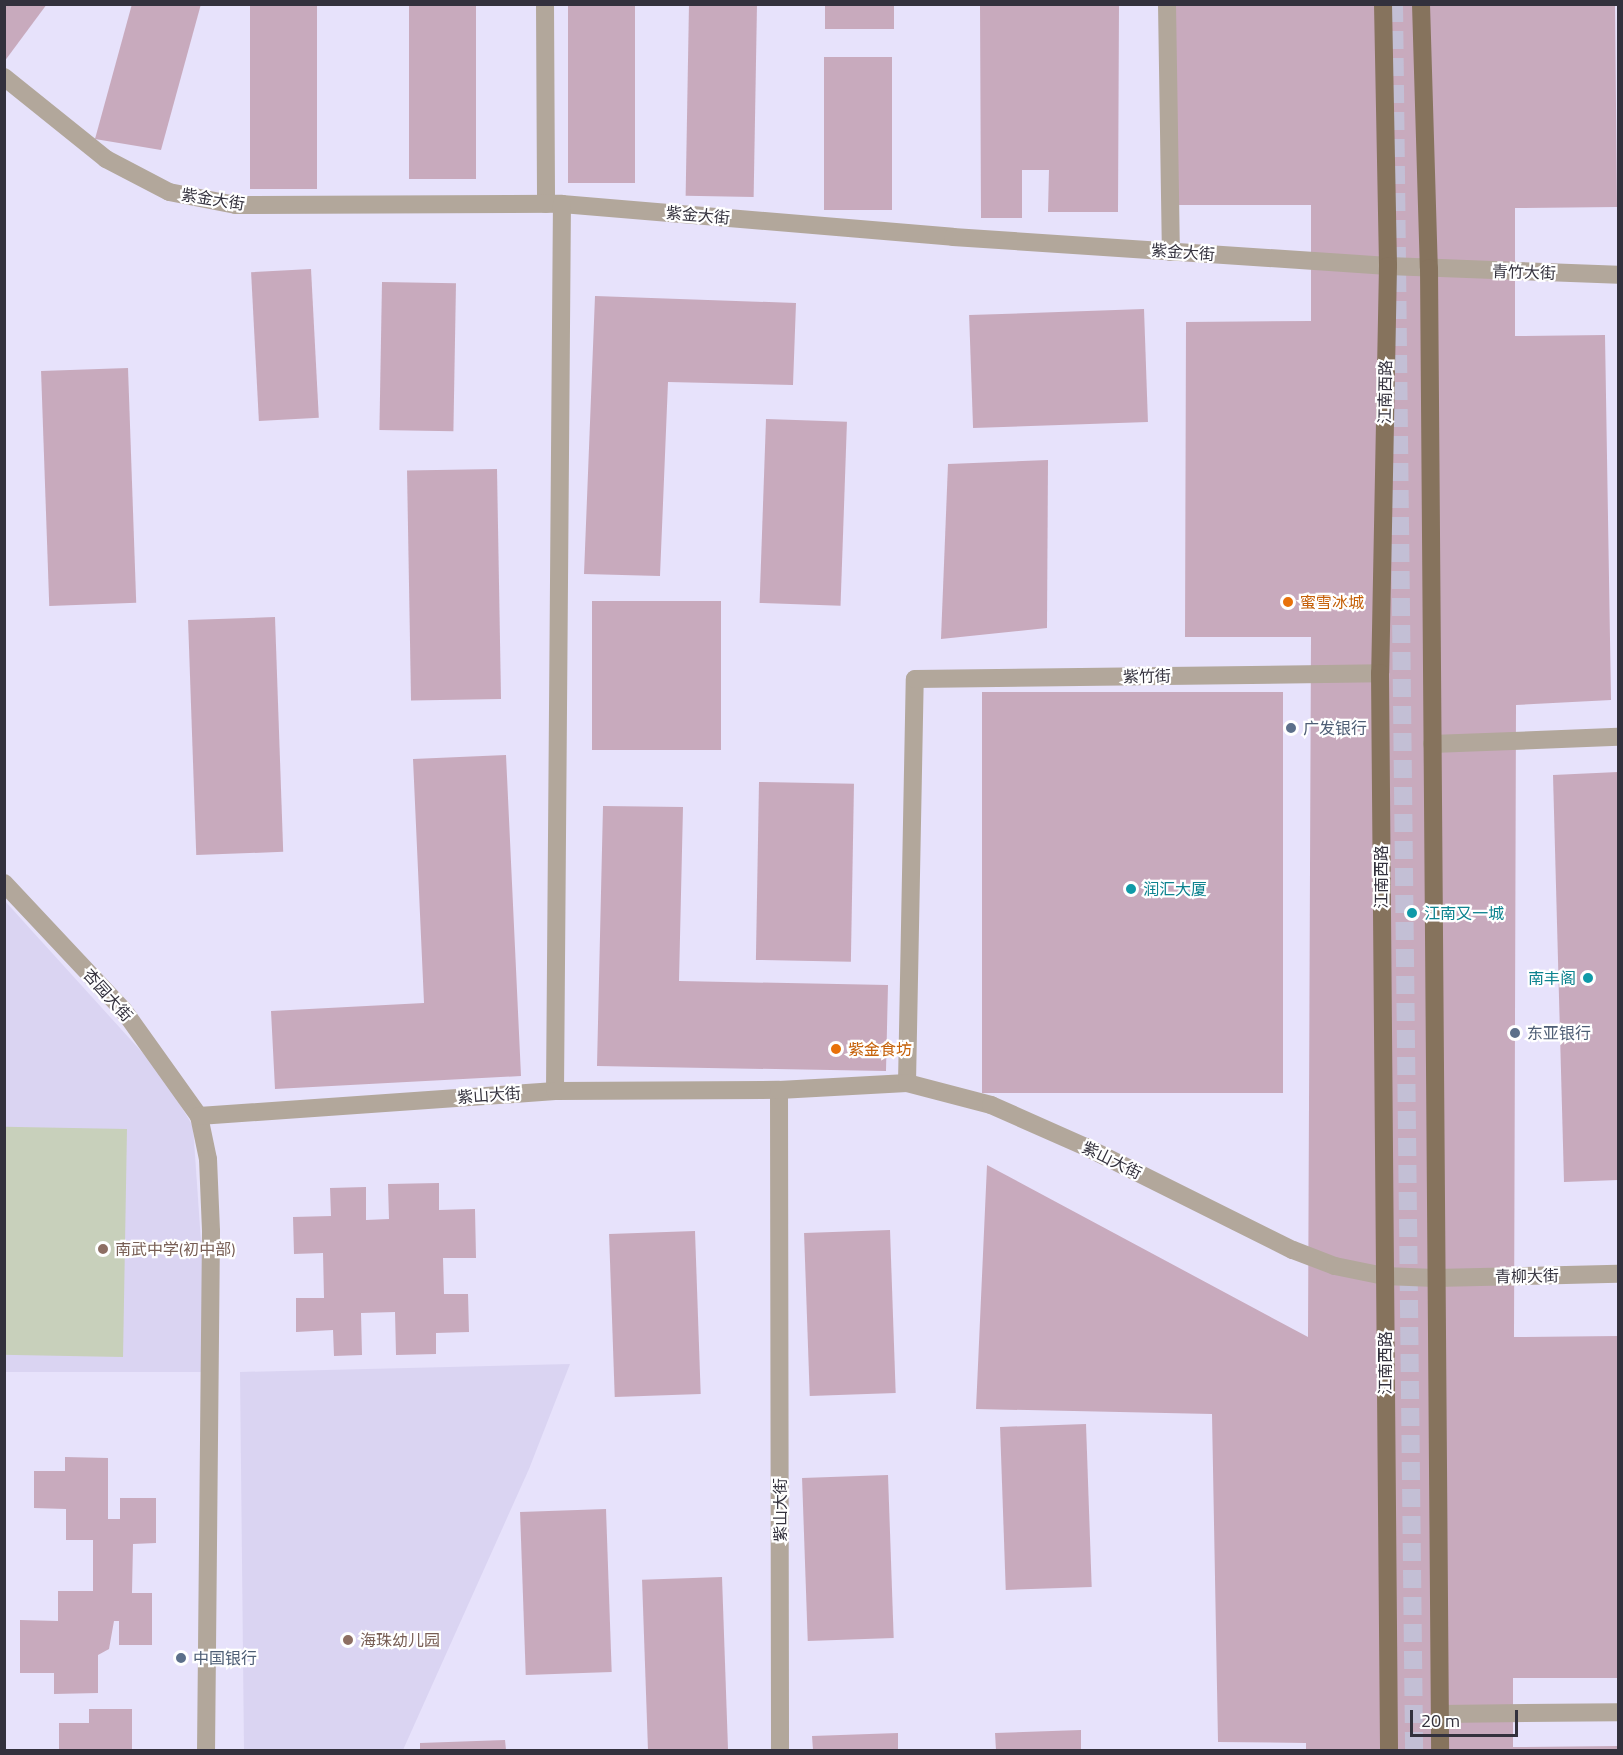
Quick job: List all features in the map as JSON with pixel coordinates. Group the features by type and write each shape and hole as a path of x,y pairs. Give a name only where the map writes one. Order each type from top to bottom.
{"main road":[{"name":"江南西路","path":"1383,4 1388,266 1380,673 1389,1750"},
{"path":"1421,4 1429,268 1440,1750"}],"street":[{"path":"545,4 554,204 555,1091"},
{"path":"1167,4 1171,252"},
{"name":"紫金大街","path":"4,77 106,159 169,192 236,205 554,204 1171,252 1429,268"},
{"name":"青竹大街","path":"1429,268 1618,275"},
{"name":"紫竹街","path":"907,1083 915,679 1380,673"},
{"path":"1432,744 1618,737"},
{"name":"杏园大街","path":"4,883 124,1011 199,1116"},
{"name":"紫山大街","path":"199,1116 555,1091 779,1090 907,1083 991,1105 1086,1147 1293,1250 1335,1266 1384,1275 1435,1278"},
{"name":"紫山大街","path":"779,1090 780,1750"},
{"path":"199,1116 208,1159 211,1232 206,1750"},
{"name":"青柳大街","path":"1435,1278 1618,1274"},
{"path":"1440,1714 1618,1712"}],"shaded area":[{"name":"南武中学(初中部)","path":"4,900 160,1072 193,1126 210,1372 5,1372"},
{"name":"海珠幼儿园","path":"570,1364 529,1469 403,1750 244,1750 240,1372"}],"green space":[{"path":"5,1127 127,1129 123,1357 4,1355"}],"building":[{"path":"4,4 47,4 4,62"},
{"path":"132,4 201,4 161,150 95,139"},
{"path":"250,4 317,4 317,189 250,189"},
{"path":"409,4 476,4 476,179 409,179"},
{"path":"568,4 635,4 635,183 568,183"},
{"path":"689,4 757,4 754,197 686,196"},
{"path":"825,4 894,4 894,29 825,29"},
{"path":"980,4 1119,4 1118,212 1048,212 1049,170 1022,170 1022,218 981,218"},
{"path":"1175,4 1615,4 1617,207 1515,208 1515,336 1605,335 1611,700 1516,705 1514,1337 1618,1336 1618,1678 1513,1678 1513,1747 1618,1746 1618,1750 1306,1750 1306,1743 1218,1742 1212,1414 976,1409 987,1165 1308,1337 1311,637 1185,637 1186,322 1311,321 1311,205 1174,205"},
{"path":"824,57 892,57 892,210 824,210"},
{"path":"311,269 319,418 259,421 251,272"},
{"path":"382,282 456,283 453,431 379,430"},
{"path":"595,296 796,303 793,385 668,382 660,576 584,574"},
{"path":"1144,309 1148,422 973,428 969,315"},
{"path":"128,368 136,603 49,606 41,371"},
{"path":"766,419 847,422 841,606 760,603"},
{"path":"1048,460 1047,628 941,639 948,464"},
{"path":"497,469 501,699 411,701 407,471"},
{"path":"592,601 721,601 721,750 592,750"},
{"path":"275,617 283,852 196,855 188,620"},
{"name":"润汇大厦","path":"982,692 1283,692 1283,1093 982,1093"},
{"path":"506,755 521,1076 275,1089 271,1011 424,1003 413,759"},
{"name":"南丰阁","path":"1618,772 1618,1180 1564,1182 1553,775"},
{"path":"759,782 854,784 851,962 756,960"},
{"path":"603,806 683,807 679,981 888,985 886,1071 597,1066"},
{"path":"439,1183 439,1210 475,1209 476,1258 443,1258 444,1294 468,1294 469,1332 436,1333 436,1354 396,1355 395,1312 361,1313 362,1355 334,1356 333,1330 296,1332 296,1298 324,1298 323,1253 294,1254 293,1217 331,1216 330,1188 366,1187 366,1220 389,1219 388,1184"},
{"path":"890,1230 896,1393 810,1396 804,1233"},
{"path":"695,1231 701,1394 615,1397 609,1234"},
{"path":"1086,1424 1092,1587 1006,1590 1000,1427"},
{"path":"65,1457 108,1458 108,1519 120,1519 120,1498 156,1498 156,1543 133,1544 132,1593 152,1593 152,1645 119,1645 119,1621 114,1621 109,1649 98,1655 98,1693 54,1694 54,1673 20,1673 20,1620 58,1621 58,1591 93,1591 93,1540 66,1540 66,1509 34,1508 34,1471 65,1471"},
{"path":"888,1475 894,1638 808,1641 802,1478"},
{"path":"606,1509 612,1672 526,1675 520,1512"},
{"path":"722,1577 728,1750 648,1750 642,1580"},
{"path":"89,1709 132,1709 132,1750 59,1750 59,1723 89,1723"},
{"path":"1081,1730 1081,1750 996,1750 995,1733"},
{"path":"898,1733 898,1750 813,1750 812,1736"},
{"path":"505,1740 506,1750 420,1750 420,1743"}],"tunnel":[{"path":"1394,4 1414,1750"}],"place":[{"name":"蜜雪冰城","path":"1288,602"},
{"name":"广发银行","path":"1291,728"},
{"name":"润汇大厦","path":"1131,889"},
{"name":"江南又一城","path":"1412,913"},
{"name":"南丰阁","path":"1588,978"},
{"name":"东亚银行","path":"1515,1033"},
{"name":"紫金食坊","path":"836,1049"},
{"name":"南武中学(初中部)","path":"103,1249"},
{"name":"海珠幼儿园","path":"348,1640"},
{"name":"中国银行","path":"181,1658"}]}
